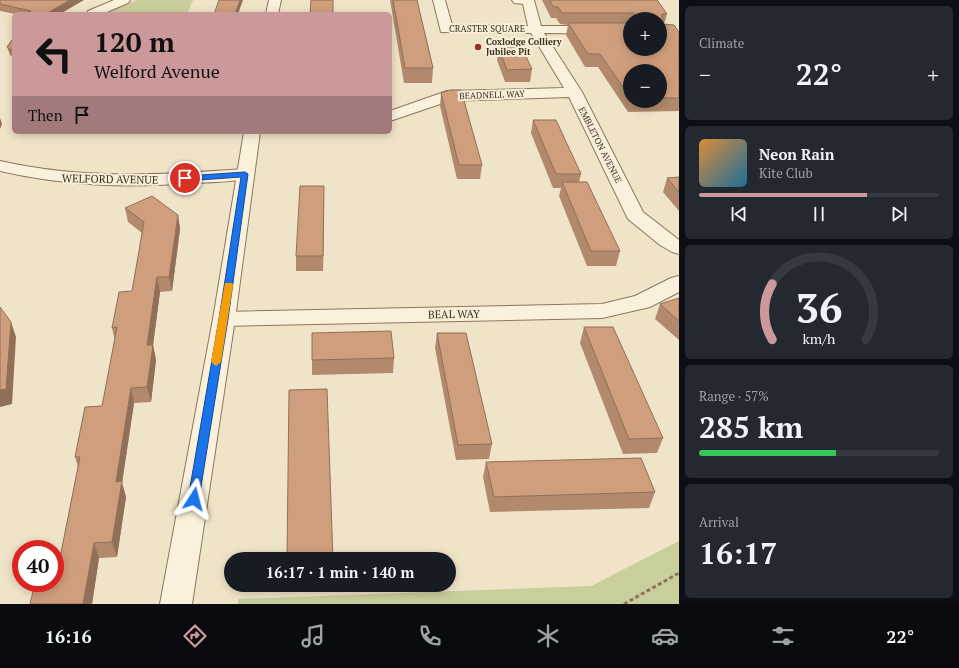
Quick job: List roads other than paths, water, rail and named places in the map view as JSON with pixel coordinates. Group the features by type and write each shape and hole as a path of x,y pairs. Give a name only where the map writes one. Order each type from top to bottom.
{"street":[{"path":"97,12 124,0"},
{"path":"272,12 275,0"},
{"name":"CRASTER SQUARE","path":"439,0 446,29 623,30"},
{"name":"CRASTER SQUARE","path":"518,0 528,0 535,29"},
{"name":"EMBLETON AVENUE","path":"535,29 574,92 635,214 663,240 679,248"},
{"name":"BEADNELL WAY","path":"392,115 447,96 574,92"},
{"path":"176,604 224,319 252,134"},
{"name":"WELFORD AVENUE","path":"0,166 56,178 102,181 171,180 245,174"},
{"name":"BEAL WAY","path":"224,319 602,311 642,302 679,282"}],"place":[{"name":"Coxlodge Colliery Jubilee Pit","path":"478,47"}]}
